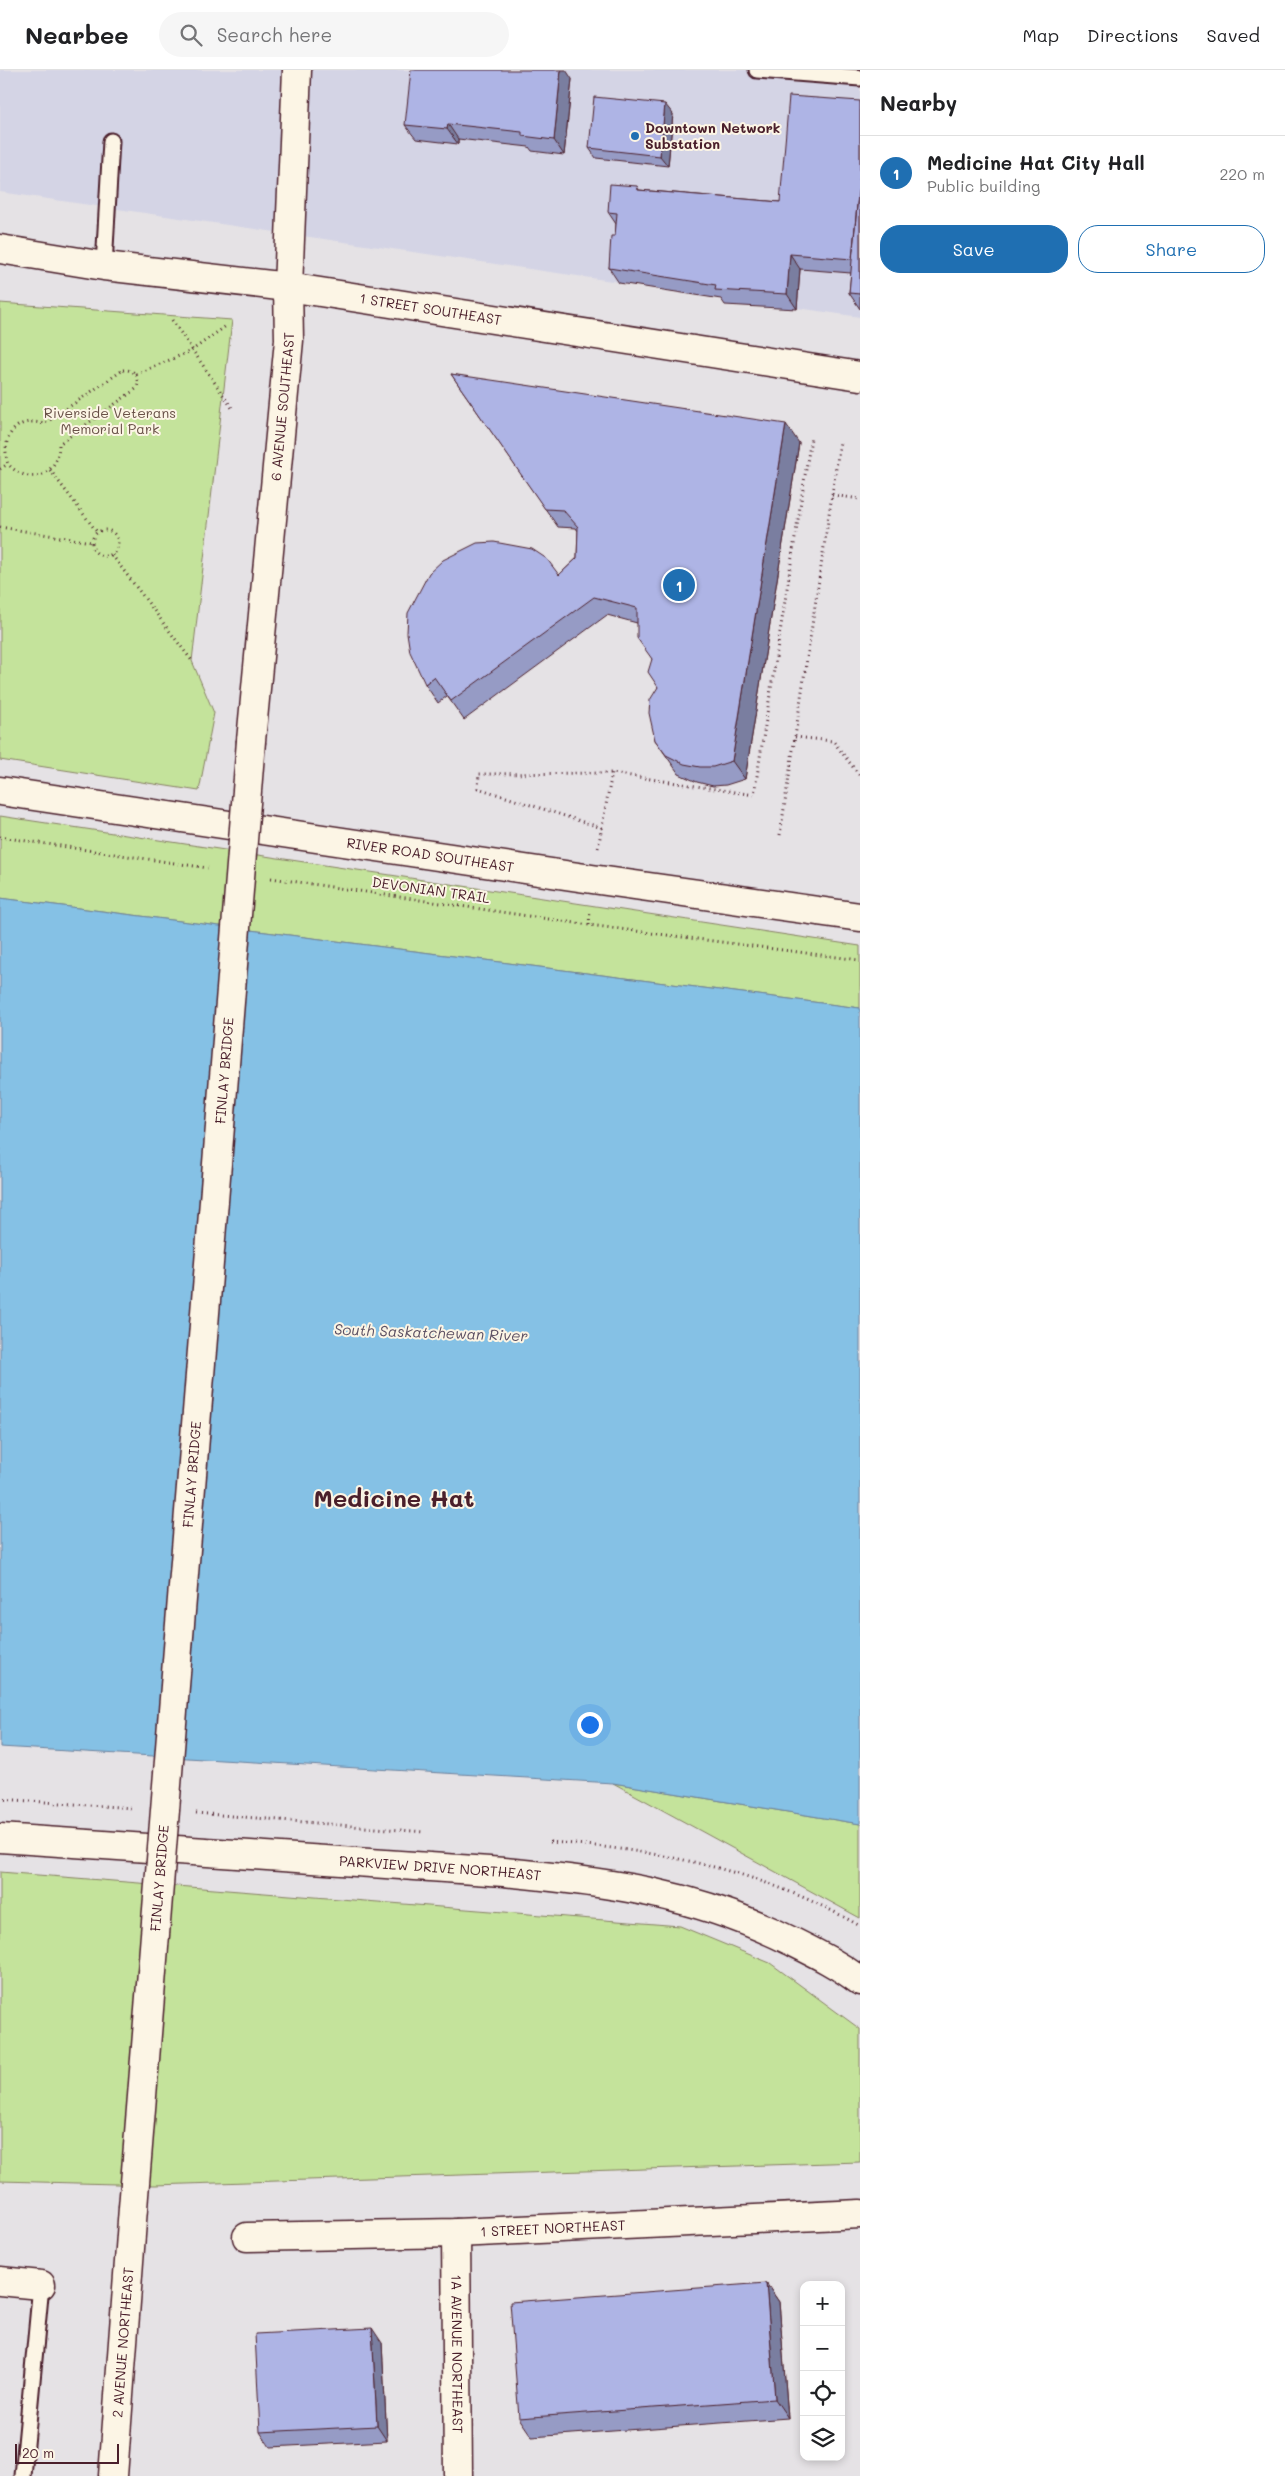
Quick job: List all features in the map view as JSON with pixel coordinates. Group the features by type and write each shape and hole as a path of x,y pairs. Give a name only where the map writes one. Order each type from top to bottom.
{"street":[{"name":"6 AVENUE SOUTHEAST","path":"251,741 289,340 288,287 297,70"},
{"name":"1 STREET SOUTHEAST","path":"0,248 104,266 288,287 860,376"},
{"name":"FINLAY BRIDGE","path":"133,2208 251,741"},
{"name":"RIVER ROAD SOUTHEAST","path":"0,790 592,879 860,917"},
{"name":"PARKVIEW DRIVE NORTHEAST","path":"0,1838 513,1873 641,1889 704,1904 766,1928 838,1964 860,1981"},
{"name":"2 AVENUE NORTHEAST","path":"113,2476 133,2208"},
{"name":"1 STREET NORTHEAST","path":"247,2237 456,2233 860,2214"},
{"name":"1A AVENUE NORTHEAST","path":"456,2233 458,2476"},
{"path":"0,2281 41,2285"}],"lane":[{"path":"757,70 860,78"},
{"path":"104,266 111,141"},
{"path":"23,2476 41,2285"}],"path":[{"path":"172,320 232,408"},
{"path":"136,374 191,350 226,326"},
{"path":"131,370 136,374 138,385 133,391 59,444 59,455 50,470 41,475 23,475 8,464 4,456 5,438 18,424 35,421 44,424 120,372 131,370"},
{"path":"612,773 602,828 478,788 479,774 612,773 754,795 811,438"},
{"path":"780,835 840,442"},
{"path":"0,469 8,464"},
{"path":"50,470 97,532"},
{"path":"832,495 860,499"},
{"path":"0,528 91,542"},
{"path":"106,530 114,532 118,540 118,549 112,555 102,556 94,551 91,542 97,532 106,530"},
{"path":"112,555 192,661"},
{"path":"795,736 833,741 860,776"},
{"path":"0,837 216,870"},
{"name":"DEVONIAN TRAIL","path":"265,877 589,925 860,960"}],"shaded area":[{"path":"0,70 860,70 860,317 0,192"}],"green space":[{"name":"Riverside Veterans Memorial Park","path":"0,303 232,320 192,661 214,713 199,791 0,760"},
{"path":"0,816 860,946 860,1008 0,898"},
{"path":"613,1783 860,1824 860,1918"},
{"path":"0,1872 680,1926 770,1963 860,2029 860,2162 155,2185 0,2181"}],"water":[{"name":"South Saskatchewan River","path":"0,898 860,1008 860,1824 613,1783 0,1747"}],"building":[{"path":"411,70 561,70 554,140 522,136 522,132 448,124 447,129 405,125"},
{"path":"789,96 860,101 860,173 852,259 790,254 787,294 715,290 716,285 609,268 611,236 615,236 617,213 608,212 610,184 637,186 638,190 780,202"},
{"name":"Downtown Network Substation","path":"594,97 665,104 660,156 589,148"},
{"path":"860,173 860,294 849,293"},
{"path":"451,374 786,424 732,761 713,767 700,767 684,764 666,755 655,740 649,713 650,700 658,687 648,672 652,659 637,638 637,608 594,597 451,701 434,677 425,684 410,652 407,633 408,613 429,573 443,560 477,543 494,542 532,549 547,559 559,575 577,558 578,527 563,510 545,509"},
{"path":"766,2283 775,2399 519,2418 510,2302"},
{"path":"372,2328 377,2426 260,2432 255,2334"}],"place":[{"name":"Downtown Network Substation","path":"635,136"},
{"name":"Medicine Hat City Hall","path":"679,585"}],"district":[{"name":"Medicine Hat","path":"394,1499"}]}
